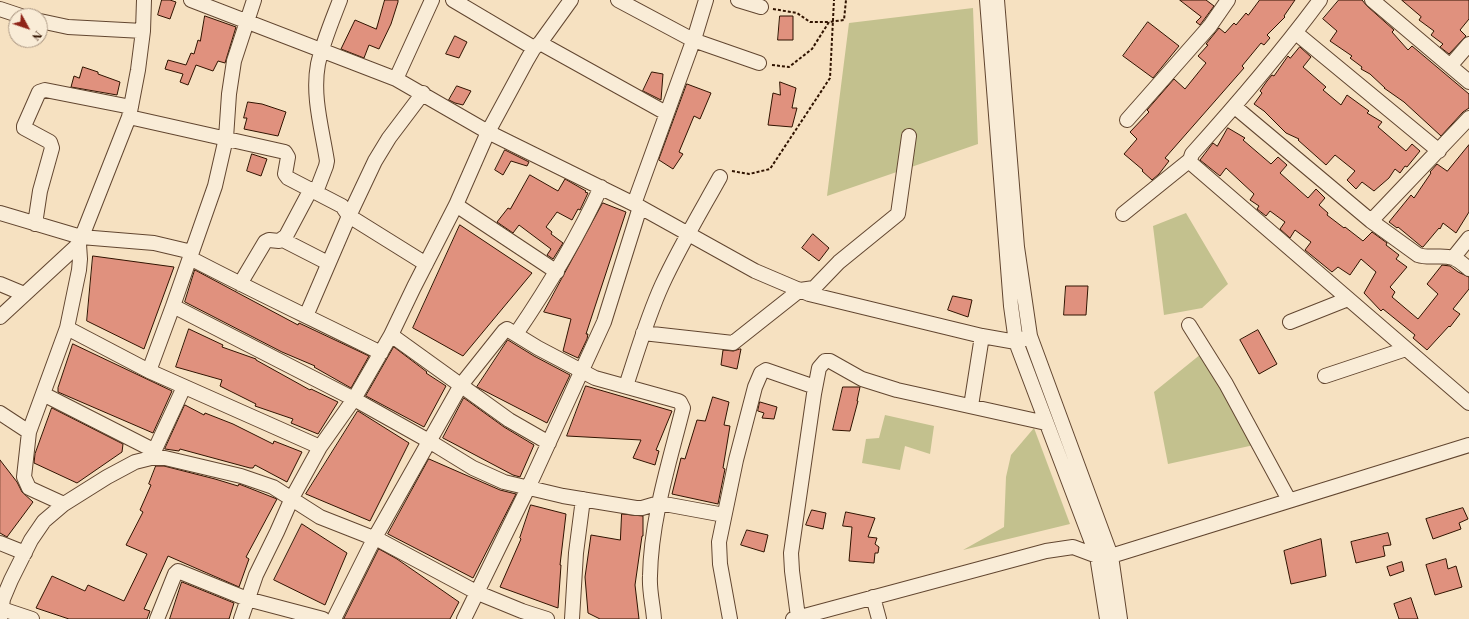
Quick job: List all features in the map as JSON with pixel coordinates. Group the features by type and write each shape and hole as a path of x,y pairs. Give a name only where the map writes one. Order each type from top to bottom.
{"street":[{"path":"64,504 29,488 26,482 24,477 29,432 67,328 79,270 80,240 130,112 138,70 143,31 144,0"},
{"path":"191,0 396,79 423,93 488,132 637,205 754,271 809,294 982,336 1016,342 1030,336"},
{"path":"149,371 215,186 226,138 229,94 234,61 254,0"},
{"path":"283,240 314,190 326,166 327,160 318,109 316,86 318,64 340,0"},
{"path":"396,79 432,0"},
{"path":"241,619 256,575 292,498 320,447 354,399 391,335 456,205 488,132 537,46 571,0"},
{"path":"618,0 694,40 758,64"},
{"path":"464,619 528,488 604,322 637,205 666,113 694,40 706,0"},
{"path":"738,0 761,7"},
{"path":"987,0 1011,306 1016,342 1046,422 1104,556 1107,619"},
{"path":"998,0 1017,247 1030,336 1104,556 1120,619"},
{"path":"1127,120 1210,26 1228,0"},
{"path":"1123,214 1190,160 1192,154 1235,107 1296,33 1320,0"},
{"path":"1372,0 1469,82"},
{"path":"456,1 537,46 666,113"},
{"path":"48,23 68,27 143,31"},
{"path":"1296,33 1439,151"},
{"path":"1450,66 1469,44"},
{"path":"34,224 40,191 52,148 50,142 24,128 24,126 39,92 45,90 226,138 285,152 288,157 285,176 342,206 349,216 426,264"},
{"path":"306,316 328,263 375,161 389,138 423,93"},
{"path":"1235,107 1371,221 1418,255 1426,258 1440,256 1453,258 1469,269"},
{"path":"1371,221 1469,118"},
{"path":"643,333 733,343 800,290 814,288 839,262 898,214 909,136"},
{"path":"1190,160 1192,164 1469,403"},
{"path":"626,386 643,333 662,285 688,234 720,177"},
{"path":"516,334 557,272 585,223 601,187"},
{"path":"456,205 557,272"},
{"path":"0,213 80,240 154,243 191,255 240,284 381,353"},
{"path":"1453,258 1469,238"},
{"path":"0,317 80,240"},
{"path":"240,284 266,242 270,240 283,240 328,263"},
{"path":"0,284 24,294"},
{"path":"1290,322 1348,299"},
{"path":"173,306 354,399 473,468 504,482 584,500 636,508 642,508 659,502 724,515"},
{"path":"1189,325 1226,384 1289,500"},
{"path":"67,328 149,371 320,447"},
{"path":"334,619 374,539 461,385 504,330 507,329 538,348 595,378 678,401 682,405 683,408 659,502 652,540 649,578 654,619"},
{"path":"391,335 509,420 549,443"},
{"path":"971,406 982,336"},
{"path":"1325,376 1406,349"},
{"path":"1046,422 897,390 862,379 830,361 825,361 819,368 815,387 791,553 796,618 1046,551 1072,547 1104,556 1469,445"},
{"path":"730,619 720,564 719,542 736,460 755,387 761,373 766,370 815,387"},
{"path":"32,619 1,616 3,599 25,553 44,521 64,504 107,477 135,462 153,455 184,387"},
{"path":"43,394 153,455 241,476 274,487 320,517 381,541 478,593 522,611 547,619"},
{"path":"0,413 29,432"},
{"path":"572,619 576,553 584,500"},
{"path":"0,543 25,553"},
{"path":"157,619 175,574 178,571 247,599 323,619"},
{"path":"873,597 879,619"}],"path":[{"path":"720,177 724,170 749,174 770,169 830,78 834,0"},
{"path":"758,64 789,67 812,49 829,22 844,20 846,0"},
{"path":"761,7 797,13 810,22 833,22"}],"shaded area":[{"path":"973,8 978,144 827,196 849,23"},
{"path":"1186,213 1228,284 1202,308 1164,315 1153,226"},
{"path":"1201,354 1254,445 1168,464 1154,392"},
{"path":"885,415 934,426 930,454 905,446 900,470 862,463 866,439 879,438"},
{"path":"1034,428 1070,524 963,550 1004,527 1006,477 1011,455"}],"building":[{"path":"162,0 176,2 170,19 158,15"},
{"path":"385,0 398,0 398,2 391,24 379,49 369,45 364,58 341,49 355,20 376,29"},
{"path":"1180,0 1206,0 1214,6 1200,25 1196,22 1201,17"},
{"path":"1260,0 1295,0 1284,16 1285,17 1267,35 1270,38 1264,45 1261,43 1242,66 1244,68 1165,158 1169,161 1159,174 1152,180 1142,171 1143,170 1124,154 1137,139 1130,132 1149,112 1147,110 1174,79 1185,89 1206,63 1198,56 1208,45 1206,44 1219,28 1225,33 1234,23 1236,25 1246,13 1248,15"},
{"path":"1339,0 1362,0 1394,30 1392,32 1408,50 1412,46 1469,94 1469,108 1463,112 1441,136 1404,102 1384,88 1370,74 1361,69 1362,67 1350,58 1352,56 1330,41 1337,31 1323,19"},
{"path":"1402,0 1469,0 1469,19 1460,30 1466,36 1449,54 1440,47 1443,44 1431,35 1434,31 1419,20 1421,17"},
{"path":"205,16 236,27 225,63 218,61 213,71 196,65 188,85 180,82 183,74 165,69 168,60 186,65 191,53 194,54 198,40 200,41"},
{"path":"780,16 793,16 793,40 778,40"},
{"path":"1148,22 1179,46 1153,78 1123,56"},
{"path":"455,36 467,42 459,58 446,54"},
{"path":"1300,47 1311,57 1303,67 1326,87 1323,90 1341,105 1347,95 1369,111 1367,113 1382,122 1378,127 1406,151 1412,144 1420,151 1407,167 1405,166 1400,173 1395,169 1389,178 1374,191 1362,182 1356,189 1347,180 1355,171 1335,155 1326,165 1298,140 1299,139 1286,133 1264,111 1254,104 1262,93 1260,91 1267,81 1272,75 1274,76 1288,56 1290,58"},
{"path":"83,67 120,82 117,95 71,87 74,76 79,78"},
{"path":"652,72 663,74 661,100 643,91"},
{"path":"780,82 796,88 792,108 797,108 792,127 768,125 773,93 780,95"},
{"path":"687,84 711,93 700,119 694,116 679,152 683,154 673,169 659,160"},
{"path":"457,86 471,91 463,105 449,100"},
{"path":"248,102 262,104 286,112 278,136 244,129 247,118 244,118"},
{"path":"1228,128 1245,138 1243,140 1271,164 1278,157 1287,165 1280,173 1308,198 1316,189 1325,198 1319,205 1328,213 1327,215 1344,228 1345,227 1363,241 1372,232 1387,243 1386,245 1399,255 1396,259 1407,267 1390,287 1395,292 1392,297 1418,319 1438,294 1427,284 1442,265 1450,266 1469,277 1469,289 1453,309 1460,314 1450,327 1449,326 1427,350 1413,338 1415,335 1383,309 1381,311 1364,293 1376,272 1361,259 1350,275 1338,267 1332,272 1305,250 1311,242 1295,230 1290,238 1280,229 1285,222 1270,211 1266,216 1257,209 1259,206 1250,200 1254,194 1226,168 1220,176 1200,160 1213,143 1217,146"},
{"path":"1469,145 1469,212 1456,233 1443,223 1440,229 1439,228 1422,247 1398,227 1397,228 1389,222 1411,195 1414,198 1431,173 1430,172 1437,164 1447,171"},
{"path":"505,150 529,162 527,166 511,161 503,175 495,170"},
{"path":"252,154 267,159 261,176 247,171"},
{"path":"530,175 558,191 565,179 588,193 580,210 578,209 572,220 557,212 546,227 552,232 551,234 563,243 553,259 547,255 551,249 519,225 513,233 497,222 508,208 510,209"},
{"path":"603,203 626,212 586,334 588,334 587,339 578,358 563,351 571,319 544,312"},
{"path":"460,225 532,273 463,356 413,328"},
{"path":"813,234 829,248 819,261 802,248"},
{"path":"93,256 174,267 144,349 87,321"},
{"path":"195,270 298,325 299,323 369,356 351,388 314,367 315,366 282,352 185,302"},
{"path":"1066,286 1088,286 1086,315 1064,315"},
{"path":"953,296 972,300 968,317 948,310"},
{"path":"189,329 223,345 222,347 256,359 310,390 311,389 338,402 318,434 291,423 293,419 255,406 256,404 220,386 222,380 176,367"},
{"path":"1258,330 1277,364 1259,374 1240,340"},
{"path":"508,340 570,375 547,423 477,387"},
{"path":"73,344 172,391 153,433 58,392"},
{"path":"394,347 427,372 426,373 446,386 424,427 366,396"},
{"path":"741,349 737,369 721,365 723,350 733,351"},
{"path":"586,386 672,411 656,450 659,451 655,465 633,458 641,440 567,436"},
{"path":"843,387 860,387 850,431 833,430"},
{"path":"713,397 729,402 724,425 730,426 723,468 725,469 718,504 672,494 681,458 685,459 697,420 705,421"},
{"path":"464,398 504,427 534,445 520,477 513,475 443,438"},
{"path":"760,402 777,407 774,419 762,418 764,413 758,411"},
{"path":"185,405 204,415 205,413 233,424 273,444 274,441 302,452 287,482 255,465 253,468 250,468 180,449 179,451 165,449"},
{"path":"52,408 123,444 122,452 77,483 34,463 35,454"},
{"path":"358,411 409,443 370,521 306,494"},
{"path":"429,459 500,490 516,494 473,578 388,534"},
{"path":"0,460 17,482 22,492 33,502 7,537 0,533"},
{"path":"156,466 164,466 238,486 239,484 277,499 246,557 249,559 239,587 168,556 144,609 150,611 147,619 69,619 36,608 52,576 85,591 88,585 124,601 147,554 126,545 143,512 140,510 151,485 149,484"},
{"path":"531,505 566,514 560,565 558,608 500,587 521,539 520,538"},
{"path":"1463,508 1468,519 1459,523 1461,529 1433,539 1426,519"},
{"path":"812,510 826,513 823,529 806,525"},
{"path":"846,512 875,518 868,537 877,538 875,544 879,547 878,553 875,553 874,563 849,561 852,527 843,526"},
{"path":"622,514 643,516 643,536 635,585 639,619 600,619 588,613 585,577 591,535 620,540"},
{"path":"302,524 347,553 325,605 274,580"},
{"path":"747,530 768,535 764,552 741,545"},
{"path":"1388,533 1391,545 1383,546 1385,556 1356,563 1351,542"},
{"path":"1321,539 1326,576 1291,584 1284,551"},
{"path":"379,549 397,559 459,602 450,619 344,619"},
{"path":"1446,559 1448,569 1456,566 1462,587 1435,595 1426,565"},
{"path":"1402,562 1404,571 1390,576 1387,567"},
{"path":"182,582 234,603 229,619 170,619"},
{"path":"1411,598 1418,619 1399,619 1394,604"}]}
